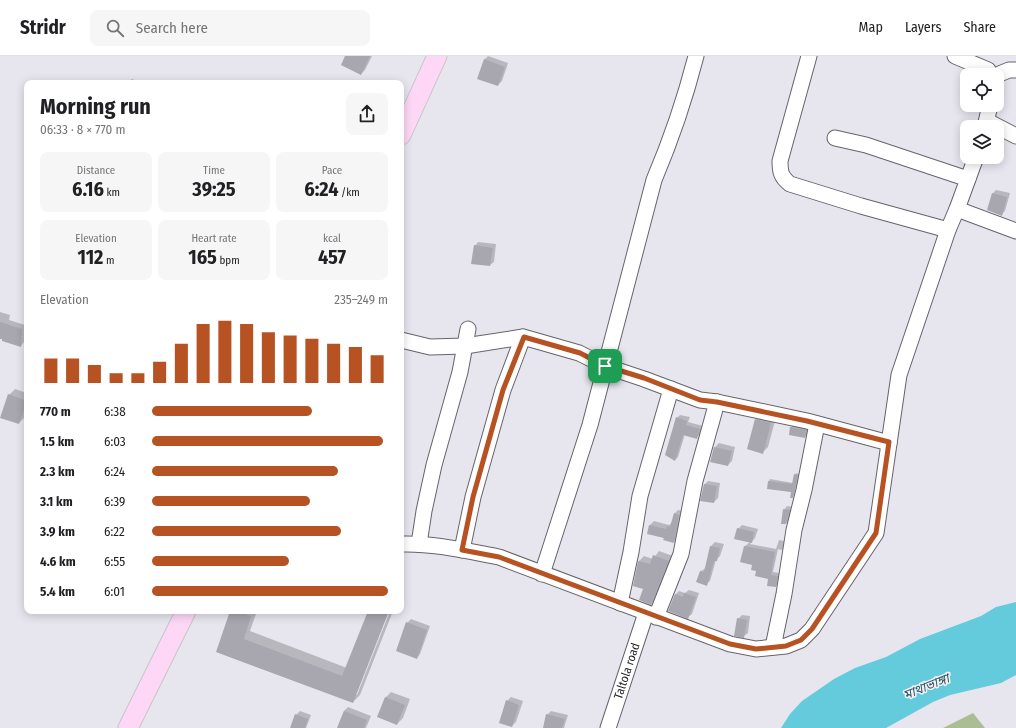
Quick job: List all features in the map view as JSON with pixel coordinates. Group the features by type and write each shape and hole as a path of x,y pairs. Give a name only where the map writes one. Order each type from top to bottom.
{"main road":[{"path":"404,129 437,56"},
{"path":"128,728 185,614"}],"street":[{"path":"542,574 581,454 654,180 670,144 696,56"},
{"path":"809,56 780,161 781,176 790,184 861,206 948,230"},
{"path":"955,56 983,68"},
{"path":"1004,72 1016,70"},
{"path":"1004,131 1016,136"},
{"path":"835,138 866,145 968,179"},
{"path":"404,544 419,544 499,557 730,644 756,649 786,646 801,640 812,629 876,533 898,375 948,230 973,164"},
{"path":"957,209 1016,231"},
{"path":"419,544 424,511 434,465 458,379 468,329"},
{"path":"462,550 473,497 503,390 524,337"},
{"path":"404,341 430,347 465,346 524,337 580,353 605,366 700,400 717,402 817,424 889,442"},
{"path":"620,603 631,552 640,496 671,389"},
{"name":"Taltola road","path":"608,728 651,615 681,554 695,481 717,402"},
{"path":"773,647 784,594 794,530 804,490 817,424"}],"green space":[{"path":"973,713 985,728 943,728"}],"water":[{"name":"মাথাভাঙ্গা","path":"1016,602 1016,675 1001,683 950,695 933,702 886,728 781,728 790,714 802,701 834,679 855,668 886,657 920,639 981,616 996,607"}],"building":[{"path":"345,56 370,56 361,75 341,65"},
{"path":"484,59 505,67 498,86 477,79"},
{"path":"992,193 1007,197 1002,216 987,210"},
{"path":"474,245 493,248 490,266 471,264"},
{"path":"0,322 22,329 21,347 0,339"},
{"path":"8,394 24,400 24,410 19,424 0,418"},
{"path":"676,417 687,421 686,425 700,429 697,439 683,435 675,461 665,455"},
{"path":"755,419 771,423 763,454 747,449"},
{"path":"790,427 807,430 805,438 789,435"},
{"path":"714,447 732,451 728,466 710,462"},
{"path":"794,474 798,475 793,498 790,498 791,492 767,489 768,481 792,484"},
{"path":"704,484 717,486 714,503 700,501"},
{"path":"783,509 790,510 786,524 781,524"},
{"path":"674,513 679,515 674,543 663,540 664,538 647,534 649,525 666,529 667,526 670,527"},
{"path":"737,528 754,532 752,543 734,539"},
{"path":"710,546 720,548 717,561 714,561 707,586 696,582 700,571 704,572"},
{"path":"744,546 775,552 771,575 778,576 776,587 767,586 768,579 755,576 756,571 751,570 752,565 740,562"},
{"path":"653,555 669,561 651,605 639,600 643,589 633,586 638,561 650,564"},
{"path":"684,593 696,597 688,619 668,611 675,594 683,597"},
{"path":"229,614 245,614 251,616 244,639 342,676 367,614 388,614 353,703 216,652"},
{"path":"737,618 747,620 744,638 734,636"},
{"path":"406,622 427,630 417,659 396,651"},
{"path":"385,697 405,705 397,725 377,717"},
{"path":"506,700 519,705 512,727 499,723"},
{"path":"344,711 367,720 364,728 337,728"},
{"path":"295,714 308,719 305,728 290,728"},
{"path":"546,714 565,719 562,728 543,728"}],"route":[{"path":"524,337 580,353 605,366 644,378 700,400 738,406 807,421 889,442 876,533 812,629 801,640 786,646 756,649 730,644 499,557 462,550 473,497 503,390 524,337"}]}
